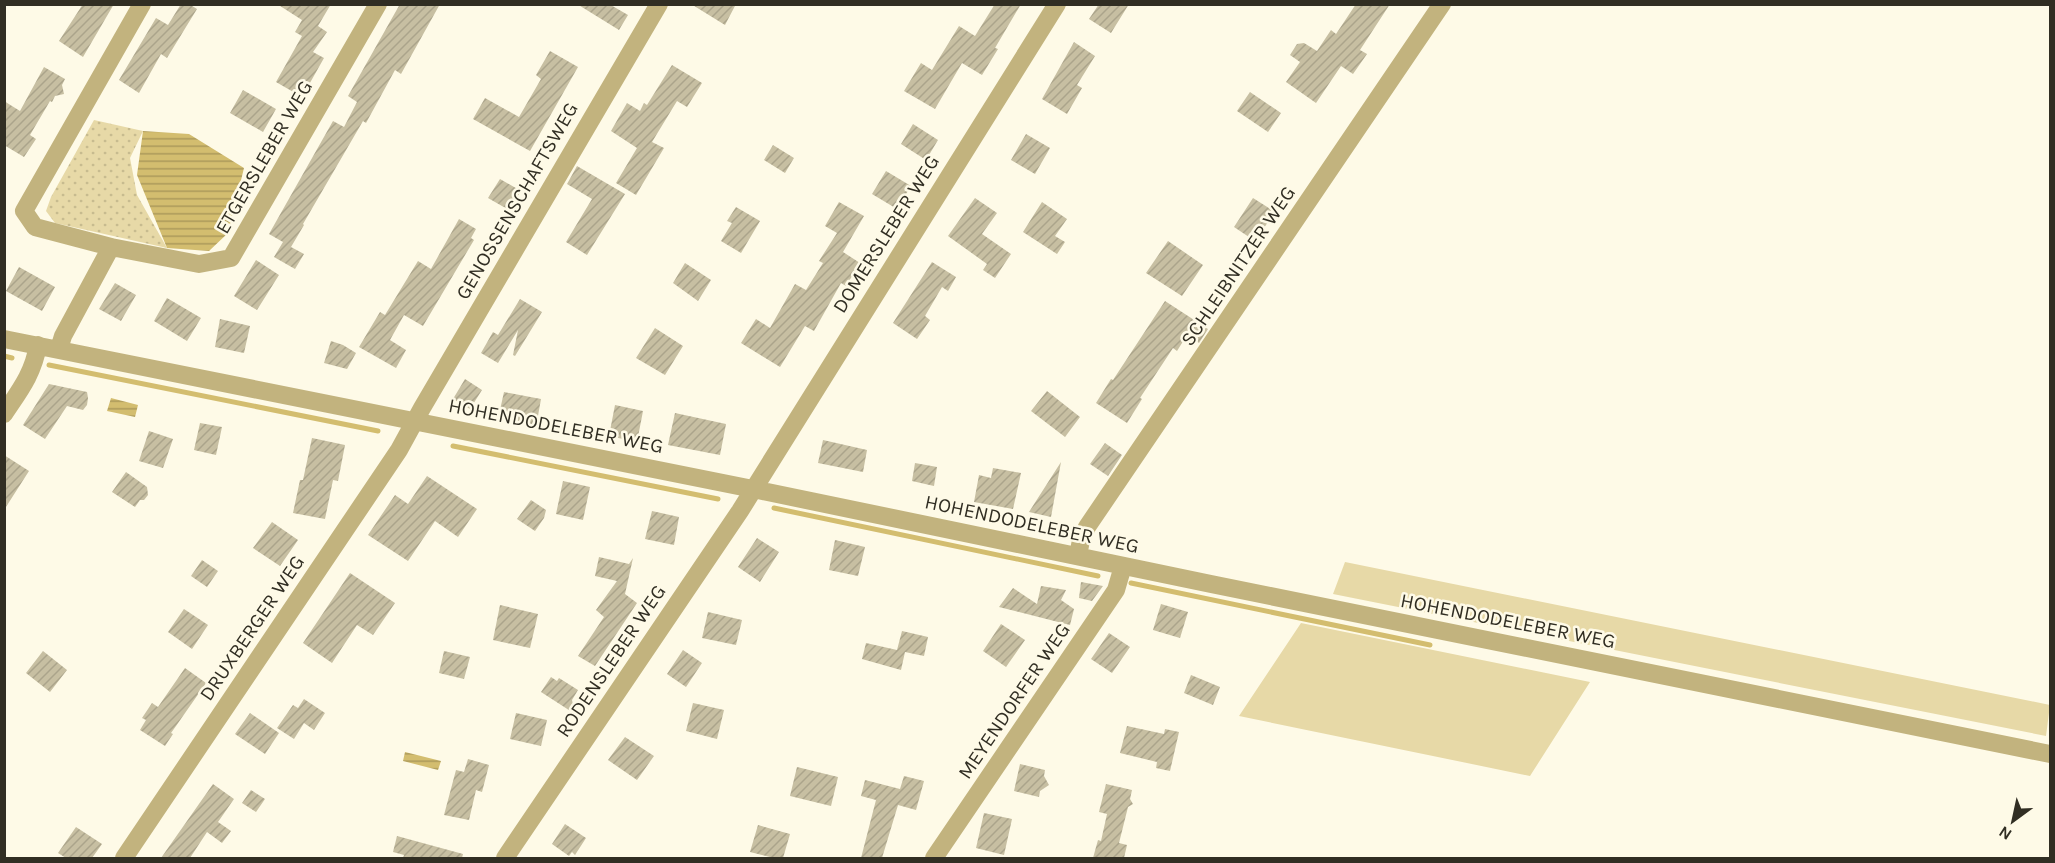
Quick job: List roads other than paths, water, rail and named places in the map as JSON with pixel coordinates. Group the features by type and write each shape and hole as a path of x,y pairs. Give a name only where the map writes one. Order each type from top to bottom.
{"street":[{"name":"ETGERSLEBER WEG","path":"142,4 24,211 34,227 111,247 199,264 231,258 378,4"},
{"name":"GENOSSENSCHAFTSWEG","path":"415,420 659,4"},
{"name":"DOMERSLEBER WEG","path":"753,489 1058,4"},
{"name":"SCHLEIBNITZER WEG","path":"1078,556 1081,540 1088,527 1442,4"},
{"path":"59,349 63,336 111,247"},
{"name":"HOHENDODELEBER WEG","path":"4,339 415,420 2050,754"},
{"path":"4,414 35,364 38,345"},
{"name":"DRUXBERGER WEG","path":"124,858 399,450 415,420"},
{"name":"RODENSLEBER WEG","path":"505,858 753,489"},
{"name":"MEYENDORFER WEG","path":"934,858 1116,590 1123,566"}],"waterway":[{"path":"4,356 12,358"},
{"path":"49,365 378,431"},
{"path":"453,446 718,499"},
{"path":"774,508 1098,576"},
{"path":"1131,583 1430,645"}]}
